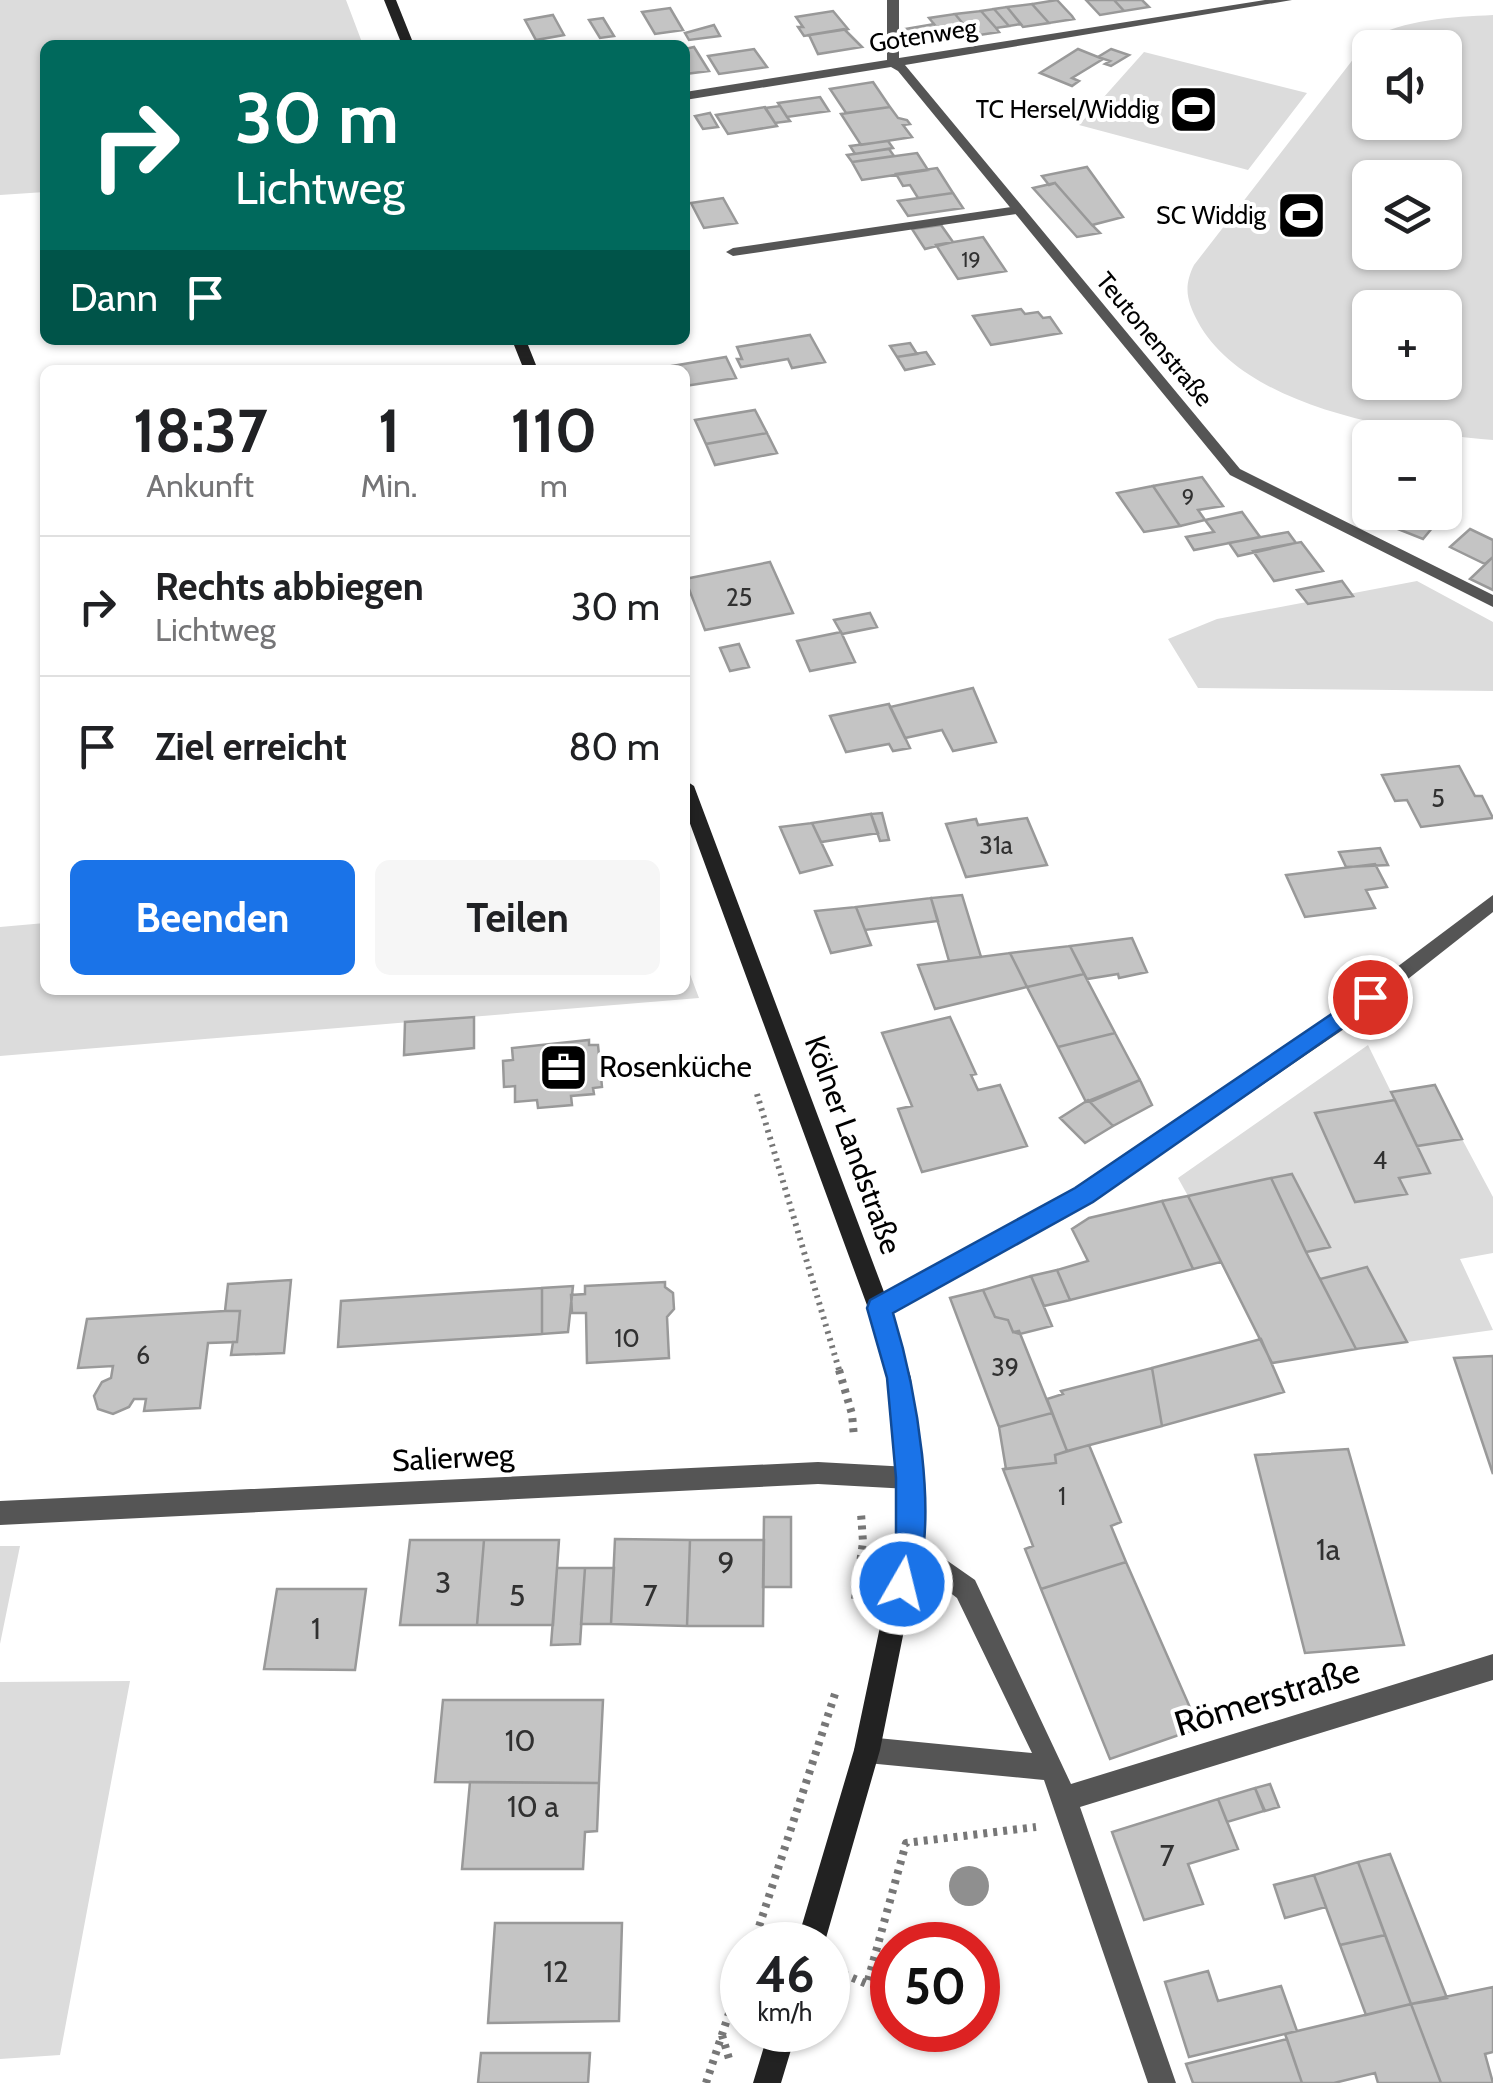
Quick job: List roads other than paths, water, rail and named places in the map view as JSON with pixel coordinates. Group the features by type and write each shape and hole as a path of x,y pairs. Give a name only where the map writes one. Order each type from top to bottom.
{"main road":[{"path":"390,0 406,40"},
{"name":"Kölner Landstraße","path":"690,799 879,1308 900,1378 909,1478 909,1546 866,1750 817,1922"},
{"path":"766,2083 776,2052"}],"street":[{"path":"893,62 894,0"},
{"name":"Gotenweg","path":"690,95 1286,0"},
{"name":"Teutonenstraße","path":"893,62 902,68 1235,472 1493,602"},
{"path":"733,252 1018,210"},
{"path":"879,1308 1084,1195 1340,1021 1493,902"},
{"name":"Salierweg","path":"0,1513 818,1473 909,1478"},
{"path":"909,1546 966,1589 1052,1768 1162,2083"},
{"name":"Römerstraße","path":"1068,1811 1493,1667"},
{"path":"866,1750 1052,1768"}],"place":[{"name":"TC Hersel/Widdig","path":"1194,109"},
{"name":"SC Widdig","path":"1301,215"},
{"name":"Rosenküche","path":"564,1067"}]}
